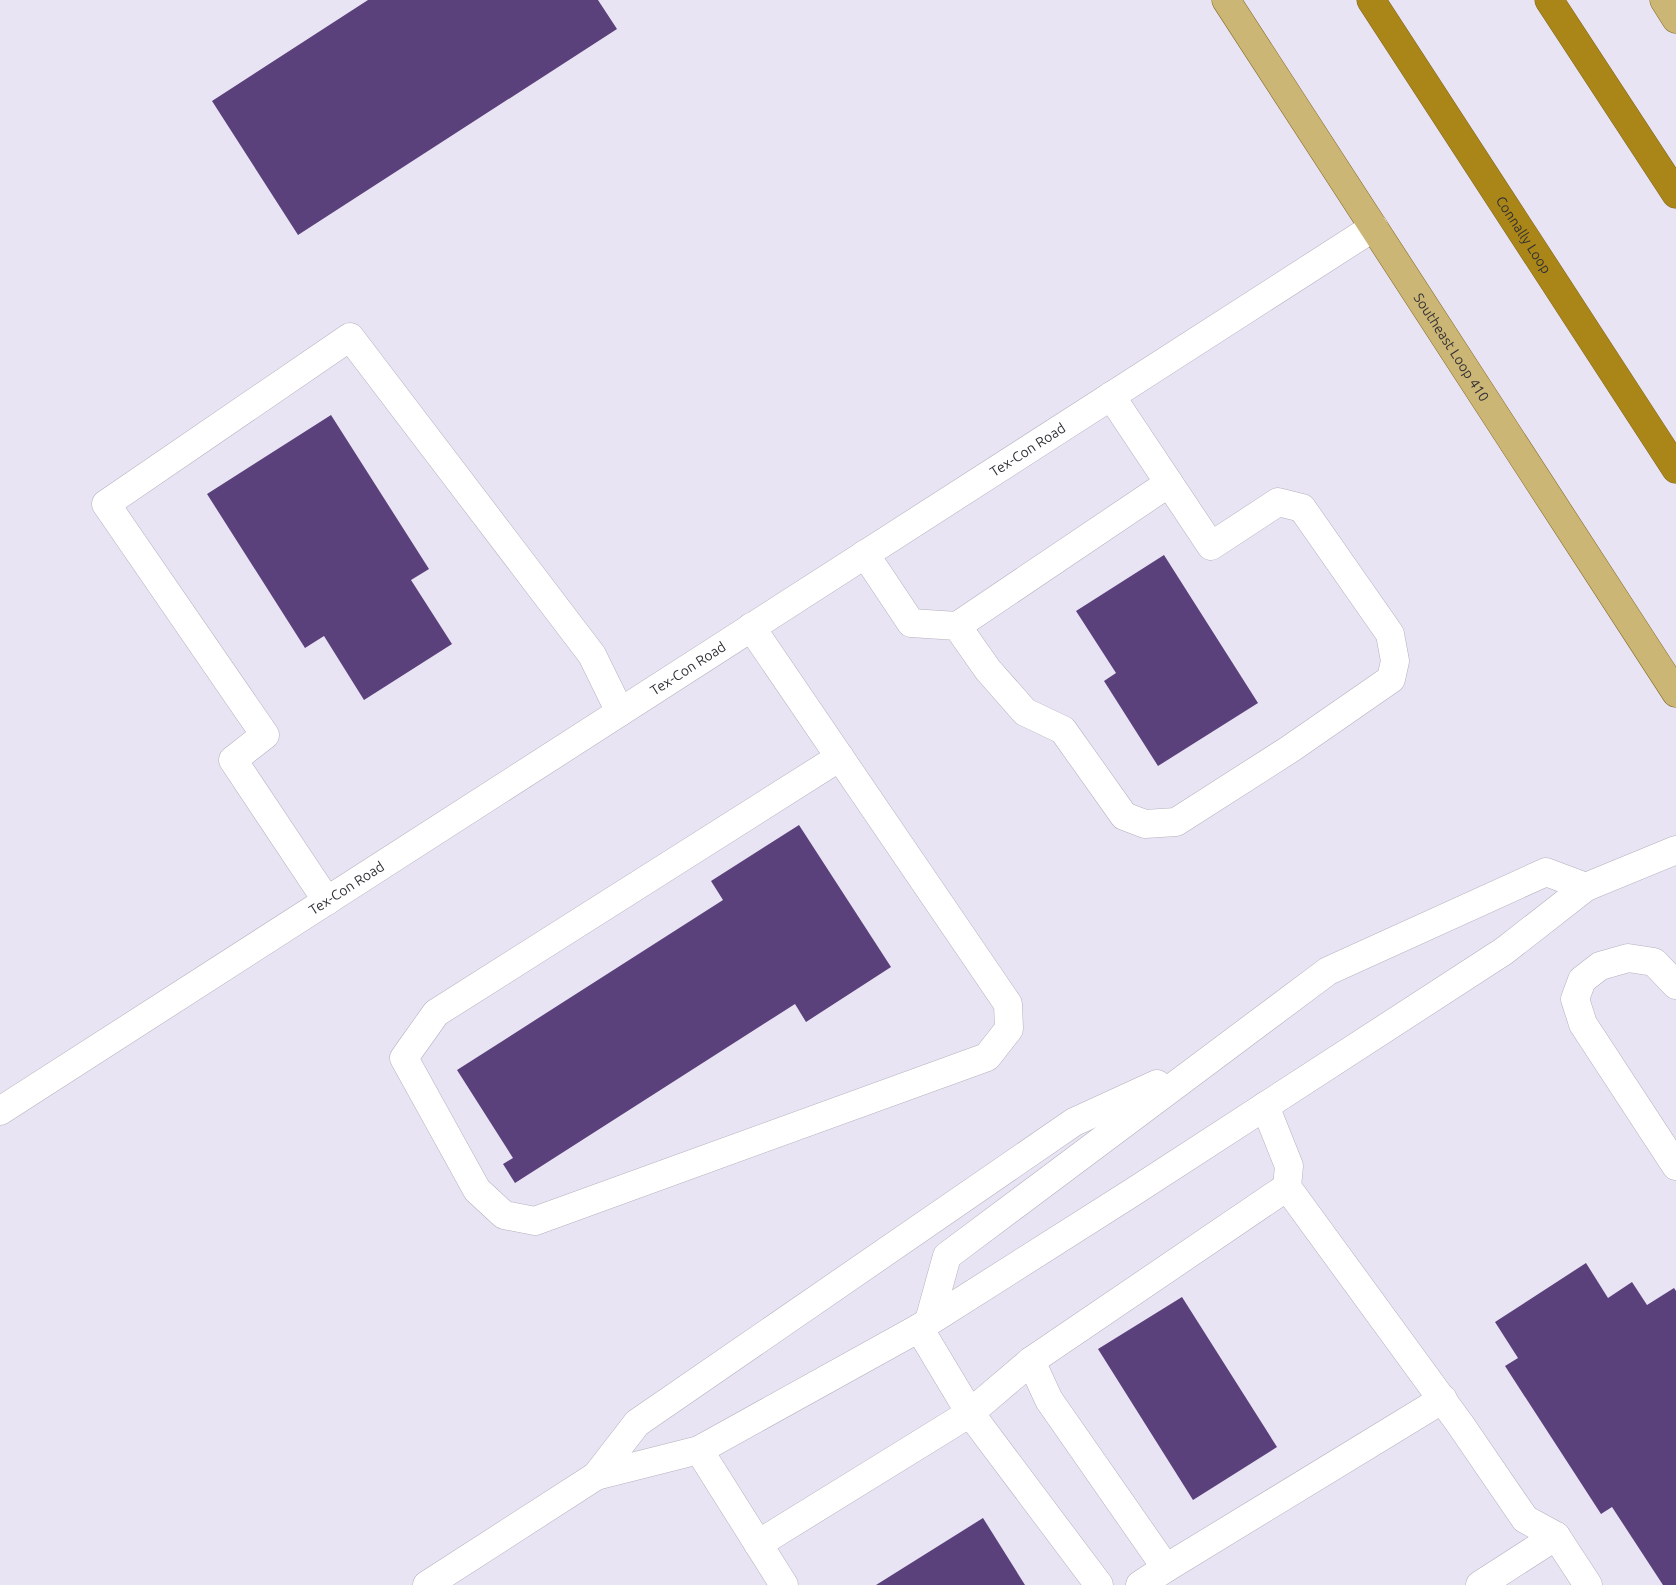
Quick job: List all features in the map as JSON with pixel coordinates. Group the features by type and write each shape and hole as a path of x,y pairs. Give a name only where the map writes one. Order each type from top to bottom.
{"highway":[{"name":"Connally Loop","path":"1371,0 1676,469"},
{"path":"1549,0 1676,194"}],"main road":[{"name":"Southeast Loop 410","path":"1226,0 1676,693"},
{"path":"1664,0 1676,19"}],"street":[{"name":"Tex-Con Road","path":"0,1111 1374,227"},
{"path":"327,901 233,760 265,735 106,504 350,337 592,655 620,712"},
{"path":"957,626 988,670 1024,712 1063,730 1124,816 1145,824 1176,822 1290,749 1391,680 1395,661 1390,634 1302,508 1278,502 1212,546 1111,396"},
{"path":"865,554 911,623 957,626 1168,483"},
{"path":"751,628 840,757 1008,1004 1009,1029 987,1057 535,1220 504,1215 477,1190 404,1058 436,1014 840,757"},
{"path":"427,1585 596,1476 699,1450 924,1325 1504,950 1586,888 1676,850"},
{"path":"1099,1585 970,1412 924,1325 947,1256 1328,971 1546,872 1586,888"},
{"path":"1676,985 1654,962 1628,958 1600,966 1582,980 1575,999 1583,1024 1676,1166"},
{"path":"596,1476 637,1423 1074,1122 1206,1062"},
{"path":"1265,1106 1289,1166 1287,1186 1460,1424 1525,1519 1556,1536 1588,1585"},
{"path":"758,1544 970,1412 1031,1361 1287,1186"},
{"path":"1031,1361 1048,1400 1166,1568"},
{"path":"1140,1585 1442,1399"},
{"path":"699,1450 784,1585"},
{"path":"1480,1585 1556,1536"}],"building":[{"path":"368,0 598,0 617,29 298,235 212,101"},
{"path":"331,415 429,569 411,580 452,644 364,700 324,636 305,648 207,494"},
{"path":"1164,555 1258,703 1158,766 1104,681 1116,673 1076,611"},
{"path":"799,825 891,967 806,1022 795,1004 515,1183 503,1164 513,1158 457,1070 723,900 711,881"},
{"path":"1586,1263 1608,1298 1632,1282 1647,1305 1674,1288 1676,1291 1676,1585 1663,1585 1612,1507 1601,1514 1505,1366 1518,1358 1495,1322"},
{"path":"1182,1297 1277,1447 1193,1500 1098,1349"},
{"path":"983,1518 1025,1585 876,1585"}]}
